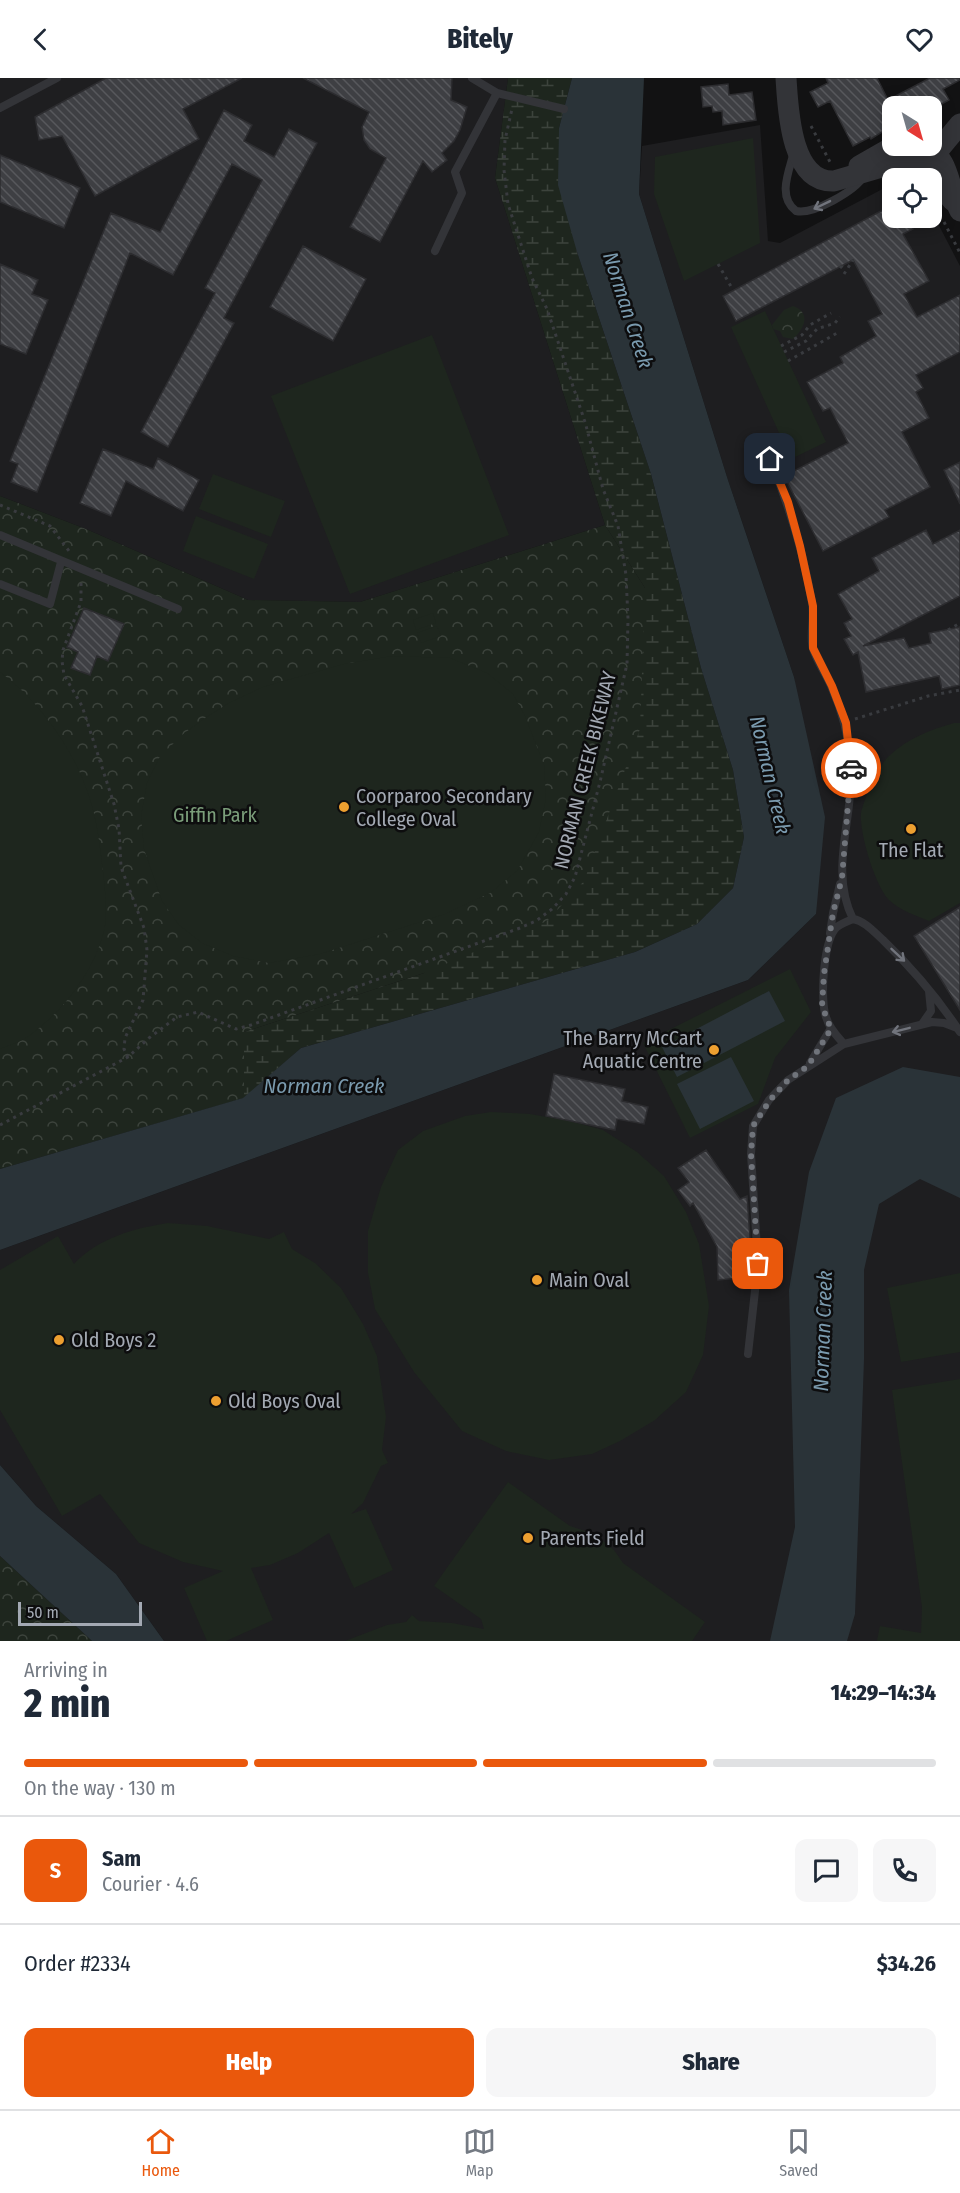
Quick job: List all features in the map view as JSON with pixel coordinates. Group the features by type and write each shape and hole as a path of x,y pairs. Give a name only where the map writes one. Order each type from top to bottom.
{"street":[{"path":"786,78 789,120 795,146 809,170 831,174 867,171 902,162 912,156"},
{"path":"942,135 960,121"},
{"path":"831,174 882,151"},
{"path":"932,156 949,177 958,207"}],"lane":[{"path":"0,108 57,78"},
{"path":"472,78 497,93 564,110"},
{"path":"435,251 462,193 455,172 497,93"},
{"path":"795,146 785,191 788,203 796,211 807,212 853,189 867,171"},
{"path":"770,459 788,502 800,546 813,606 813,648 832,686 846,723 851,771 842,878 833,913 822,1006 831,1029 844,1044"},
{"path":"0,535 178,609"},
{"path":"0,584 50,604 61,562"},
{"path":"842,878 847,906 853,919"},
{"path":"830,937 836,928 853,919 869,927 929,987 959,1030"},
{"path":"922,1024 931,1011 929,987"},
{"path":"748,1354 758,1264 751,1154 753,1126 770,1100 788,1080 844,1044 922,1024 944,1023 959,1030"},
{"path":"808,1066 831,1029"}],"path":[{"name":"NORMAN CREEK BIKEWAY","path":"0,1125 128,1057 177,1017 198,1012 236,1029 520,928 536,921 566,894 574,877 600,782 627,664 626,575 618,526 603,489 585,422 547,309 532,278 508,204 504,170 505,140 515,97"},
{"path":"808,120 831,174"},
{"path":"844,274 853,260"},
{"path":"840,268 841,262"},
{"path":"718,264 733,290"},
{"path":"781,346 802,335 810,325 831,313"},
{"path":"784,352 806,341 816,329 835,323 840,317"},
{"path":"788,361 839,332"},
{"path":"0,505 50,526 82,568 81,602 63,650 64,675 82,706 114,804 119,829 121,867 144,928 147,950 143,1000 125,1038 124,1049 128,1057"},
{"path":"948,630 960,623"},
{"path":"846,723 928,696 960,690"}],"shaded area":[{"path":"0,78 508,78 495,178 605,525 360,602 248,600 86,529 0,496"},
{"path":"760,125 768,241 780,243 882,189 882,228 940,228 960,266 960,1641 164,1641 116,1574 36,1506 0,1465 0,1250 748,980 816,914 794,677 727,477 639,194 642,146"}],"green space":[{"path":"508,78 572,78 559,128 577,252 651,474 701,668 733,770 744,837 733,888 697,924 635,952 301,1048 244,1098 244,1032 424,973 645,588 605,525 495,178"},
{"path":"753,138 760,243 684,281 654,194 655,157"},
{"path":"793,306 803,313 804,321 800,331 793,339 783,337 780,331 773,329 772,325 784,310"},
{"path":"765,311 826,442 791,459 731,327"},
{"path":"432,335 509,535 350,594 271,396"},
{"path":"213,474 285,501 271,537 199,509"},
{"name":"Giffin Park","path":"0,496 86,529 248,600 360,602 605,525 645,588 640,729 584,881 547,921 424,973 244,1032 244,1098 0,1169"},
{"path":"196,516 268,544 254,579 183,551"},
{"path":"433,613 436,623 416,630 413,620"},
{"path":"437,626 441,636 421,643 417,633"},
{"name":"Coorparoo Secondary College Oval","path":"392,656 450,658 487,673 513,694 525,716 544,765 546,798 539,832 517,871 490,893 445,914 320,954 269,963 233,956 202,943 179,925 162,901 144,849 141,816 147,783 159,758 182,735 205,718 229,703 263,687 344,664"},
{"path":"0,672 29,697 54,727 82,778 92,805 98,833 106,910 104,931 99,947 76,990 42,1026 19,1042 0,1049"},
{"name":"The Flat","path":"960,723 960,903 929,921 898,907 884,893 869,858 861,813 872,783 889,756 920,735"},
{"name":"The Barry McCart Aquatic Centre","path":"790,969 811,1012 775,1058 758,1104 690,1138 643,1043"},
{"name":"Main Oval","path":"491,1112 530,1114 603,1130 637,1152 664,1176 686,1212 699,1244 709,1306 703,1355 686,1392 655,1420 620,1441 592,1454 549,1460 506,1451 462,1431 414,1372 375,1309 368,1273 368,1231 381,1187 398,1150 423,1131 465,1116"},
{"name":"Old Boys Oval","path":"168,1223 207,1226 269,1239 284,1232 292,1249 315,1263 341,1288 363,1324 377,1356 386,1417 382,1450 388,1463 381,1466 363,1503 351,1514 366,1509 393,1570 354,1588 329,1533 298,1553 270,1565 251,1568 273,1620 226,1641 207,1641 184,1588 223,1571 183,1562 139,1543 100,1494 62,1516 0,1410 0,1270 58,1236 74,1264 94,1247 106,1241 143,1228"},
{"path":"960,1273 960,1352 901,1362 887,1288"},
{"path":"960,1379 960,1641 877,1641 880,1626 921,1633 922,1607 892,1390"},
{"name":"Parents Field","path":"508,1482 570,1526 591,1533 603,1541 614,1550 623,1563 705,1622 692,1641 345,1641 387,1625 406,1622 412,1615 419,1621 452,1623 484,1629 481,1619 434,1586"},
{"path":"0,1556 92,1641 0,1641"}],"water":[{"name":"Norman Creek","path":"572,78 644,78 639,194 727,477 794,677 825,817 816,914 748,980 0,1250 0,1169 243,1098 301,1048 635,952 697,924 733,888 744,837 733,770 701,668 651,474 577,252 558,185 559,128"},
{"path":"769,991 785,1021 677,1077 662,1047"},
{"path":"731,1057 754,1101 700,1129 677,1084"},
{"name":"Norman Creek","path":"903,1067 960,1077 960,1198 920,1179 879,1204 864,1270 864,1359 855,1614 847,1641 770,1641 795,1527 789,1290 809,1172 836,1098"},
{"path":"0,1465 36,1506 116,1574 164,1641 92,1641 0,1556"}],"building":[{"path":"106,78 242,78 183,109 199,139 95,196 62,136 39,140 35,117"},
{"path":"303,78 452,78 451,100 467,107 460,130 454,141 442,153 447,160 432,172 423,161 380,242 350,227 386,158 370,149 364,140 362,127 369,112"},
{"path":"826,78 877,78 886,96 882,96 882,132 853,146 830,101 818,107 810,92 828,83"},
{"path":"930,78 960,78 943,89 949,100 942,104 942,96 896,96"},
{"path":"728,84 729,95 752,92 756,120 723,125 722,111 713,112 712,106 703,107 701,87"},
{"path":"224,110 252,125 244,141 274,157 289,129 317,143 224,318 234,323 168,447 141,432 215,293 205,288 262,180 232,164 173,275 130,253 37,492 11,482 18,464 10,461 111,213 160,232"},
{"path":"0,155 80,188 64,228 0,202"},
{"path":"882,210 882,228 912,228 903,234 929,281 904,294 917,317 960,295 960,352 916,375 923,388 916,392 929,418 902,432 930,487 885,510 889,517 823,551 784,476 848,443 830,408 823,411 807,382 843,363 840,357 876,336 868,321 882,314 853,260 736,321 723,296"},
{"path":"303,246 366,279 333,341 270,307"},
{"path":"0,264 38,280 32,294 48,300 26,354 0,344"},
{"path":"103,449 153,469 158,458 199,480 183,511 126,481 111,516 80,503"},
{"path":"960,462 960,504 944,470"},
{"path":"926,530 933,544 960,530 960,596 863,646 904,638 909,648 931,643 929,633 960,627 960,685 942,689 939,676 866,692 858,652 853,655 844,639 851,636 844,623 852,619 838,594 879,571 872,558"},
{"path":"84,608 124,624 108,661 97,656 90,675 71,668 78,652 67,647"},
{"path":"960,907 960,1010 914,936"},
{"path":"554,1074 625,1089 622,1101 648,1107 644,1124 617,1119 615,1130 546,1116"},
{"path":"706,1150 740,1199 747,1196 752,1265 750,1277 718,1280 717,1247 693,1203 690,1206 678,1190 689,1182 678,1168"}],"way so far":[{"path":"758,1264 751,1154 753,1126 770,1100 788,1080 808,1066 831,1029 822,1006 824,974 833,913 842,878 851,768"}],"place":[{"name":"Coorparoo Secondary College Oval","path":"344,807"},
{"name":"The Flat","path":"911,829"},
{"name":"The Barry McCart Aquatic Centre","path":"714,1050"},
{"name":"Main Oval","path":"537,1280"},
{"name":"Old Boys 2","path":"59,1340"},
{"name":"Old Boys Oval","path":"216,1401"},
{"name":"Parents Field","path":"528,1538"}],"route":[{"path":"770,459 788,502 800,546 813,606 813,648 832,686 846,723 851,768"}]}
